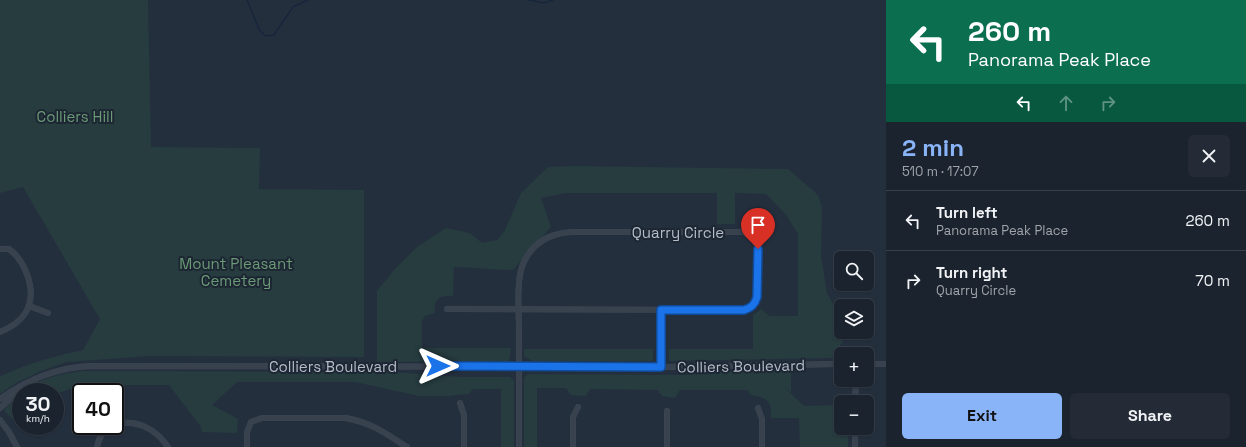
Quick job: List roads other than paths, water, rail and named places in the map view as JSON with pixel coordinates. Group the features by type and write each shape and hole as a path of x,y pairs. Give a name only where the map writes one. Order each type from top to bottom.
{"street":[{"name":"Quarry Circle","path":"519,309 744,310 750,308 755,303 757,297 758,249 756,242 751,235 743,232 558,233 549,236 533,249 522,266 519,282 519,309 519,447"},
{"path":"0,249 9,249 17,255 29,282 29,306 18,322 0,332"},
{"path":"29,306 48,313"},
{"path":"447,309 519,309"},
{"path":"661,310 661,367"},
{"name":"Colliers Boulevard","path":"0,398 24,383 42,376 70,368 92,366 661,367 834,364"},
{"path":"874,364 886,364"},
{"name":"Colliers Boulevard","path":"0,408 26,386 42,376"},
{"path":"460,403 464,415 464,447"},
{"path":"573,447 573,417 578,407"},
{"path":"758,408 762,419 762,447"},
{"path":"667,411 667,447"},
{"path":"247,447 247,432 251,422 262,418 346,418 372,425 407,447"},
{"path":"0,420 9,432 17,447"},
{"path":"124,423 144,426 152,430 168,447"},
{"path":"97,447 101,435"},
{"path":"855,435 855,447"}],"waterway":[{"path":"247,0 259,29 265,36 274,35 293,7 308,0"},
{"path":"529,0 544,3 553,0"}],"park label":[{"name":"Colliers Hill","path":"75,116"},
{"name":"Mount Pleasant Cemetery","path":"236,272"}]}
